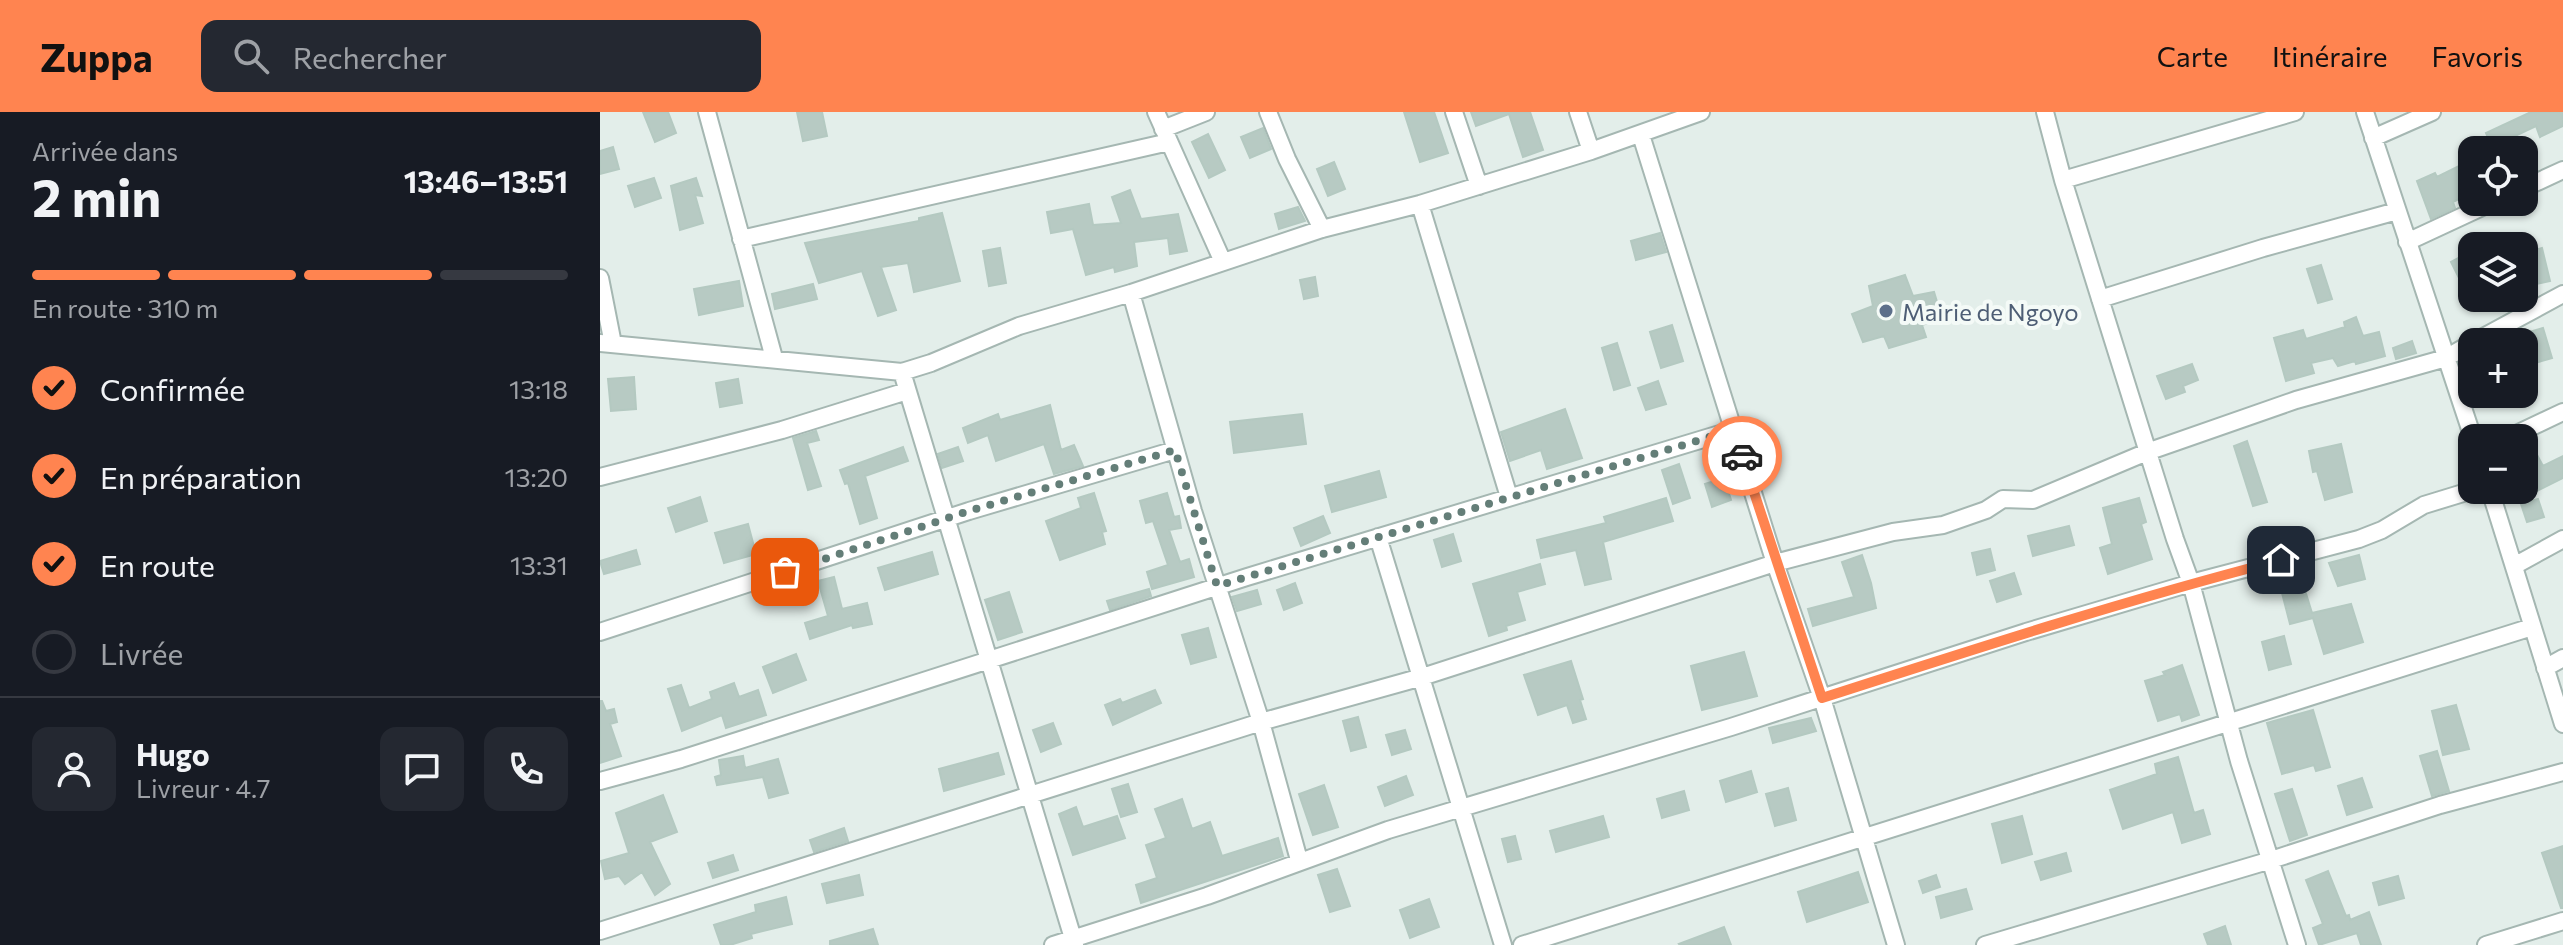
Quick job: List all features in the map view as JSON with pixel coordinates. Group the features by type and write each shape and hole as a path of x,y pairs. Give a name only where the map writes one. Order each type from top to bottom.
{"street":[{"path":"707,112 774,358"},
{"path":"1156,112 1223,262"},
{"path":"741,239 1166,136 1206,112"},
{"path":"1268,112 1287,159 1322,229"},
{"path":"1454,112 1479,186"},
{"path":"1578,112 1591,151"},
{"path":"600,278 606,344 902,372 1019,326 1131,293 1322,229 1420,204 1591,151 1701,112"},
{"path":"2045,112 2147,452 2191,583 2228,722 2297,945"},
{"path":"2063,180 2295,112"},
{"path":"2365,112 2468,424"},
{"path":"2373,138 2432,112"},
{"path":"1641,135 1775,563 1822,698 1896,945"},
{"path":"2538,182 2563,170"},
{"path":"1420,204 1509,497"},
{"path":"2100,299 2263,248 2397,211"},
{"path":"2407,242 2463,216"},
{"path":"1131,293 1175,450 1261,722 1299,860"},
{"path":"2501,328 2563,294"},
{"path":"603,945 600,934 1030,795 1261,722 1422,677 1775,563 1893,532 1943,525 1986,510 2003,499 2033,500 2147,452 2296,400 2446,358 2458,351"},
{"path":"902,372 1074,942"},
{"path":"600,477 782,430 907,391"},
{"path":"2538,424 2563,412"},
{"path":"600,781 681,759 1217,586 1733,430"},
{"path":"600,632 945,518 1175,450"},
{"path":"1053,945 1074,942 1299,860 1461,809 2191,583 2359,539 2382,530 2424,505 2458,495"},
{"path":"2494,504 2563,724"},
{"path":"1378,537 1503,945"},
{"path":"2514,566 2563,539"},
{"path":"1522,945 2532,627"},
{"path":"2545,668 2563,658"},
{"path":"1985,945 2271,860 2440,805 2563,772"},
{"path":"2486,945 2563,921"}],"building":[{"path":"643,112 668,112 676,133 655,142"},
{"path":"797,112 822,112 827,136 803,141"},
{"path":"1404,112 1434,112 1448,153 1420,162"},
{"path":"1471,112 1530,112 1543,150 1523,157 1509,114 1476,126"},
{"path":"2531,112 2563,112 2563,126 2540,137 2536,126 2515,136 2487,136 2486,133"},
{"path":"1263,128 1271,149 1250,158 1241,137"},
{"path":"1208,134 1225,170 1209,178 1192,142"},
{"path":"613,147 619,169 600,174 600,151"},
{"path":"1334,162 1345,189 1328,196 1317,169"},
{"path":"2458,166 2458,199 2453,202 2455,208 2431,219 2417,181 2435,173 2437,177"},
{"path":"654,178 661,198 635,207 628,186"},
{"path":"696,178 702,196 695,195 703,223 680,230 671,186"},
{"path":"1130,190 1141,219 1178,214 1187,251 1170,254 1168,238 1134,242 1137,266 1115,272 1114,267 1086,275 1073,229 1051,233 1047,212 1089,204 1093,225 1121,223 1112,197"},
{"path":"1298,207 1305,221 1279,229 1275,214"},
{"path":"942,213 960,281 914,292 908,263 881,267 896,310 878,316 862,271 819,283 805,243 919,221 919,218"},
{"path":"1660,233 1666,252 1636,260 1631,241"},
{"path":"1000,248 1006,283 989,286 983,251"},
{"path":"2542,248 2550,281 2538,284 2538,249"},
{"path":"2458,258 2458,276 2451,262"},
{"path":"2321,265 2332,299 2318,303 2307,269"},
{"path":"1905,275 1913,296 1934,292 1942,318 1922,325 1926,337 1889,348 1884,336 1863,342 1852,314 1873,306 1869,286"},
{"path":"1315,277 1318,296 1304,299 1300,280"},
{"path":"739,281 743,306 699,315 694,289"},
{"path":"813,284 817,299 775,309 772,294"},
{"path":"2356,317 2363,336 2379,332 2385,356 2338,366 2333,358 2311,363 2314,373 2286,381 2274,338 2303,330 2306,339 2345,327 2344,322"},
{"path":"1672,325 1683,361 1661,368 1650,332"},
{"path":"2543,328 2552,358 2538,362 2538,329"},
{"path":"2412,341 2416,353 2396,359 2393,348"},
{"path":"1617,343 1630,385 1614,390 1602,348"},
{"path":"2192,364 2198,380 2183,386 2185,392 2166,399 2157,376"},
{"path":"634,377 636,409 611,411 608,379"},
{"path":"738,379 742,403 720,407 716,383"},
{"path":"1658,381 1666,404 1646,410 1638,388"},
{"path":"1050,405 1061,450 1074,445 1083,466 1054,474 1044,444 996,461 988,435 968,443 963,428 998,414 1000,420"},
{"path":"1565,409 1582,458 1547,469 1541,450 1510,461 1501,432"},
{"path":"1302,414 1306,444 1234,453 1230,422"},
{"path":"816,431 819,440 807,443 821,486 808,490 793,438"},
{"path":"2247,441 2267,502 2253,506 2234,446"},
{"path":"2341,444 2352,492 2325,500 2317,471 2313,472 2309,451"},
{"path":"903,447 908,461 865,476 877,518 860,524 848,483 845,484 840,470"},
{"path":"958,447 963,461 942,468 938,454"},
{"path":"2563,456 2563,478 2538,490 2538,457 2543,466"},
{"path":"1679,464 1690,498 1673,504 1662,470"},
{"path":"1379,471 1386,497 1332,512 1325,486"},
{"path":"1724,478 1731,500 1712,507 1705,484"},
{"path":"1094,493 1106,531 1102,532 1105,544 1060,560 1046,521 1081,508 1078,498"},
{"path":"1167,493 1174,517 1179,516 1181,528 1169,530 1180,562 1189,559 1194,577 1152,589 1147,572 1168,565 1153,521 1146,523 1140,501"},
{"path":"700,497 707,521 676,532 668,508"},
{"path":"1666,498 1673,521 1603,542 1611,579 1585,585 1576,550 1541,558 1537,540 1606,523 1604,517"},
{"path":"2139,498 2146,522 2141,524 2152,559 2108,574 2100,548 2112,544 2103,508"},
{"path":"2538,499 2544,517 2527,522 2521,504 2538,504"},
{"path":"1323,516 1330,533 1301,546 1294,528"},
{"path":"748,524 756,554 724,563 715,533"},
{"path":"2069,526 2074,545 2033,556 2028,536"},
{"path":"1453,534 1461,561 1442,567 1434,540"},
{"path":"1990,549 1995,570 1977,575 1972,553"},
{"path":"636,550 640,564 604,574 600,561"},
{"path":"932,552 938,574 885,590 878,568"},
{"path":"1862,555 1876,608 1813,626 1808,609 1854,597 1842,562"},
{"path":"2359,555 2365,579 2338,586 2329,563"},
{"path":"1540,564 1545,584 1517,592 1525,620 1489,636 1473,584"},
{"path":"2014,573 2021,594 1997,602 1990,581"},
{"path":"834,577 842,609 867,603 872,624 853,628 852,625 810,639 805,623 828,616 818,581"},
{"path":"1295,583 1302,603 1284,610 1277,590"},
{"path":"2304,587 2312,613 2351,604 2363,642 2324,654 2313,618 2290,624 2282,593"},
{"path":"1149,589 1151,596 1110,610 1107,601"},
{"path":"1257,590 1261,604 1237,611 1232,597"},
{"path":"1009,592 1022,632 998,640 985,600"},
{"path":"1208,628 1216,657 1191,664 1182,635"},
{"path":"2284,636 2291,664 2269,670 2262,642"},
{"path":"1744,652 1757,696 1702,710 1691,666"},
{"path":"796,654 806,680 773,693 763,667"},
{"path":"1571,661 1586,719 1573,723 1567,705 1538,715 1524,675"},
{"path":"2182,665 2199,715 2182,721 2180,714 2158,721 2145,681 2165,675 2163,672"},
{"path":"734,683 739,697 758,690 766,715 726,728 722,715 682,731 668,689 681,685 689,708 712,699 710,692"},
{"path":"1155,690 1161,703 1113,725 1105,705 1120,699 1122,703"},
{"path":"600,701 606,711 614,709 617,722 610,724 621,756 600,763"},
{"path":"2456,705 2469,749 2443,755 2432,711"},
{"path":"2313,710 2330,767 2316,771 2314,765 2282,774 2267,723"},
{"path":"1358,717 1366,747 1351,751 1343,721"},
{"path":"1811,718 1816,731 1773,743 1769,728"},
{"path":"1053,723 1061,744 1041,752 1033,730"},
{"path":"1405,730 1411,749 1392,755 1386,735"},
{"path":"2437,751 2449,791 2432,796 2420,756"},
{"path":"998,753 1004,774 944,791 939,769"},
{"path":"743,756 745,768 778,759 788,793 769,798 763,777 717,785 715,777 721,775 719,760"},
{"path":"2178,757 2194,813 2203,810 2210,834 2182,843 2173,812 2123,829 2110,790 2157,774 2155,764"},
{"path":"1751,771 1757,792 1726,802 1720,781"},
{"path":"1406,776 1413,795 1385,806 1378,787"},
{"path":"2362,778 2372,807 2347,815 2338,786"},
{"path":"1128,784 1137,812 1121,817 1112,789"},
{"path":"1324,785 1338,827 1313,835 1299,794"},
{"path":"1788,788 1796,820 1775,826 1766,794"},
{"path":"2292,789 2307,835 2290,841 2275,794"},
{"path":"1684,791 1689,810 1662,818 1657,799"},
{"path":"663,795 677,832 650,842 670,884 655,895 642,872 625,884 619,876 605,879 601,861 629,853 616,813"},
{"path":"1182,799 1192,829 1210,822 1222,856 1278,838 1283,856 1141,903 1136,885 1157,878 1146,845 1166,838 1155,809"},
{"path":"1076,807 1083,827 1117,816 1125,838 1073,855 1059,814"},
{"path":"1603,816 1609,837 1556,852 1550,831"},
{"path":"2022,816 2032,854 2002,863 1992,824"},
{"path":"844,828 848,841 814,852 810,840"},
{"path":"1515,836 1521,859 1508,862 1502,839"},
{"path":"2563,846 2563,908 2561,908 2542,853"},
{"path":"2066,853 2071,871 2041,880 2035,862"},
{"path":"733,855 738,870 713,878 708,863"},
{"path":"1337,869 1350,906 1330,912 1318,875"},
{"path":"2328,871 2346,916 2349,915 2350,920 2369,912 2381,945 2361,945 2357,933 2319,945 2313,928 2323,924 2306,880"},
{"path":"1858,872 1868,902 1807,922 1798,892"},
{"path":"859,875 863,895 827,903 822,884"},
{"path":"1936,875 1940,887 1923,893 1919,881"},
{"path":"2398,876 2404,898 2379,905 2373,883"},
{"path":"1966,889 1972,909 1941,918 1936,897"},
{"path":"786,897 792,924 751,934 752,938 730,945 721,945 714,925 756,912 755,905"},
{"path":"1429,899 1439,927 1410,938 1400,910"},
{"path":"2225,926 2231,945 2208,945 2204,934"},
{"path":"1724,927 1731,945 1679,944"},
{"path":"873,929 878,945 830,945 830,941"}],"way so far":[{"path":"785,572 969,511 1175,450 1217,586 1733,430 1742,456"}],"place":[{"name":"Mairie de Ngoyo","path":"1886,311"}],"route":[{"path":"1742,456 1822,698 2026,632 2281,560"}]}
